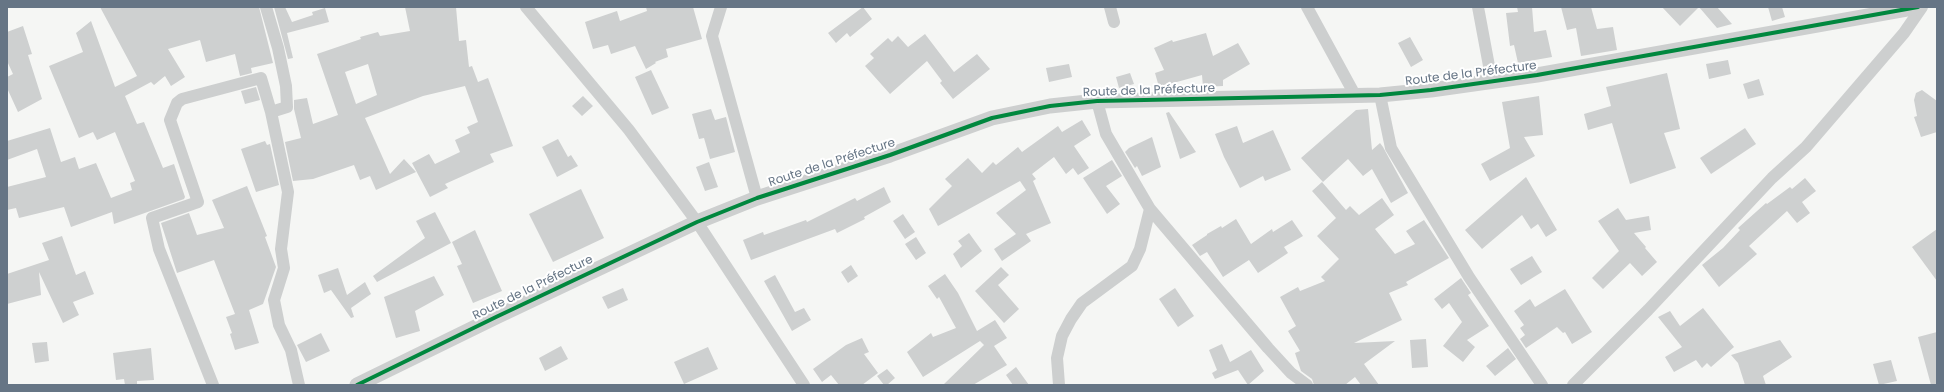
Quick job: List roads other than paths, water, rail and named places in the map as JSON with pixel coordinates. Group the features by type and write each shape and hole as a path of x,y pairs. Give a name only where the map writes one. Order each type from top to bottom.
{"street":[{"path":"266,7 278,48 286,86 287,107 271,112"},
{"path":"526,7 629,130 698,222 804,385"},
{"path":"710,7 719,13 712,36 756,198"},
{"path":"1110,7 1114,22"},
{"path":"1307,7 1355,95"},
{"path":"1478,7 1492,82"},
{"name":"Route de la Préfecture","path":"357,385 502,313 698,222 756,198 890,155 992,118 1050,106 1097,101 1380,95 1492,82 1537,76 1918,7"},
{"path":"1573,385 1648,310 1772,178 1806,147 1904,34 1922,7"},
{"path":"213,385 159,249 152,218 198,202 170,120 177,103 182,99 261,78 271,112 288,192 281,249 284,268 274,300 279,325 291,350 299,385"},
{"path":"1380,95 1391,148 1469,277 1542,385"},
{"path":"1097,101 1106,134 1150,209 1268,348 1291,373 1307,385"},
{"path":"1059,385 1058,358 1065,330 1082,303 1132,266 1140,249 1150,209"}]}
